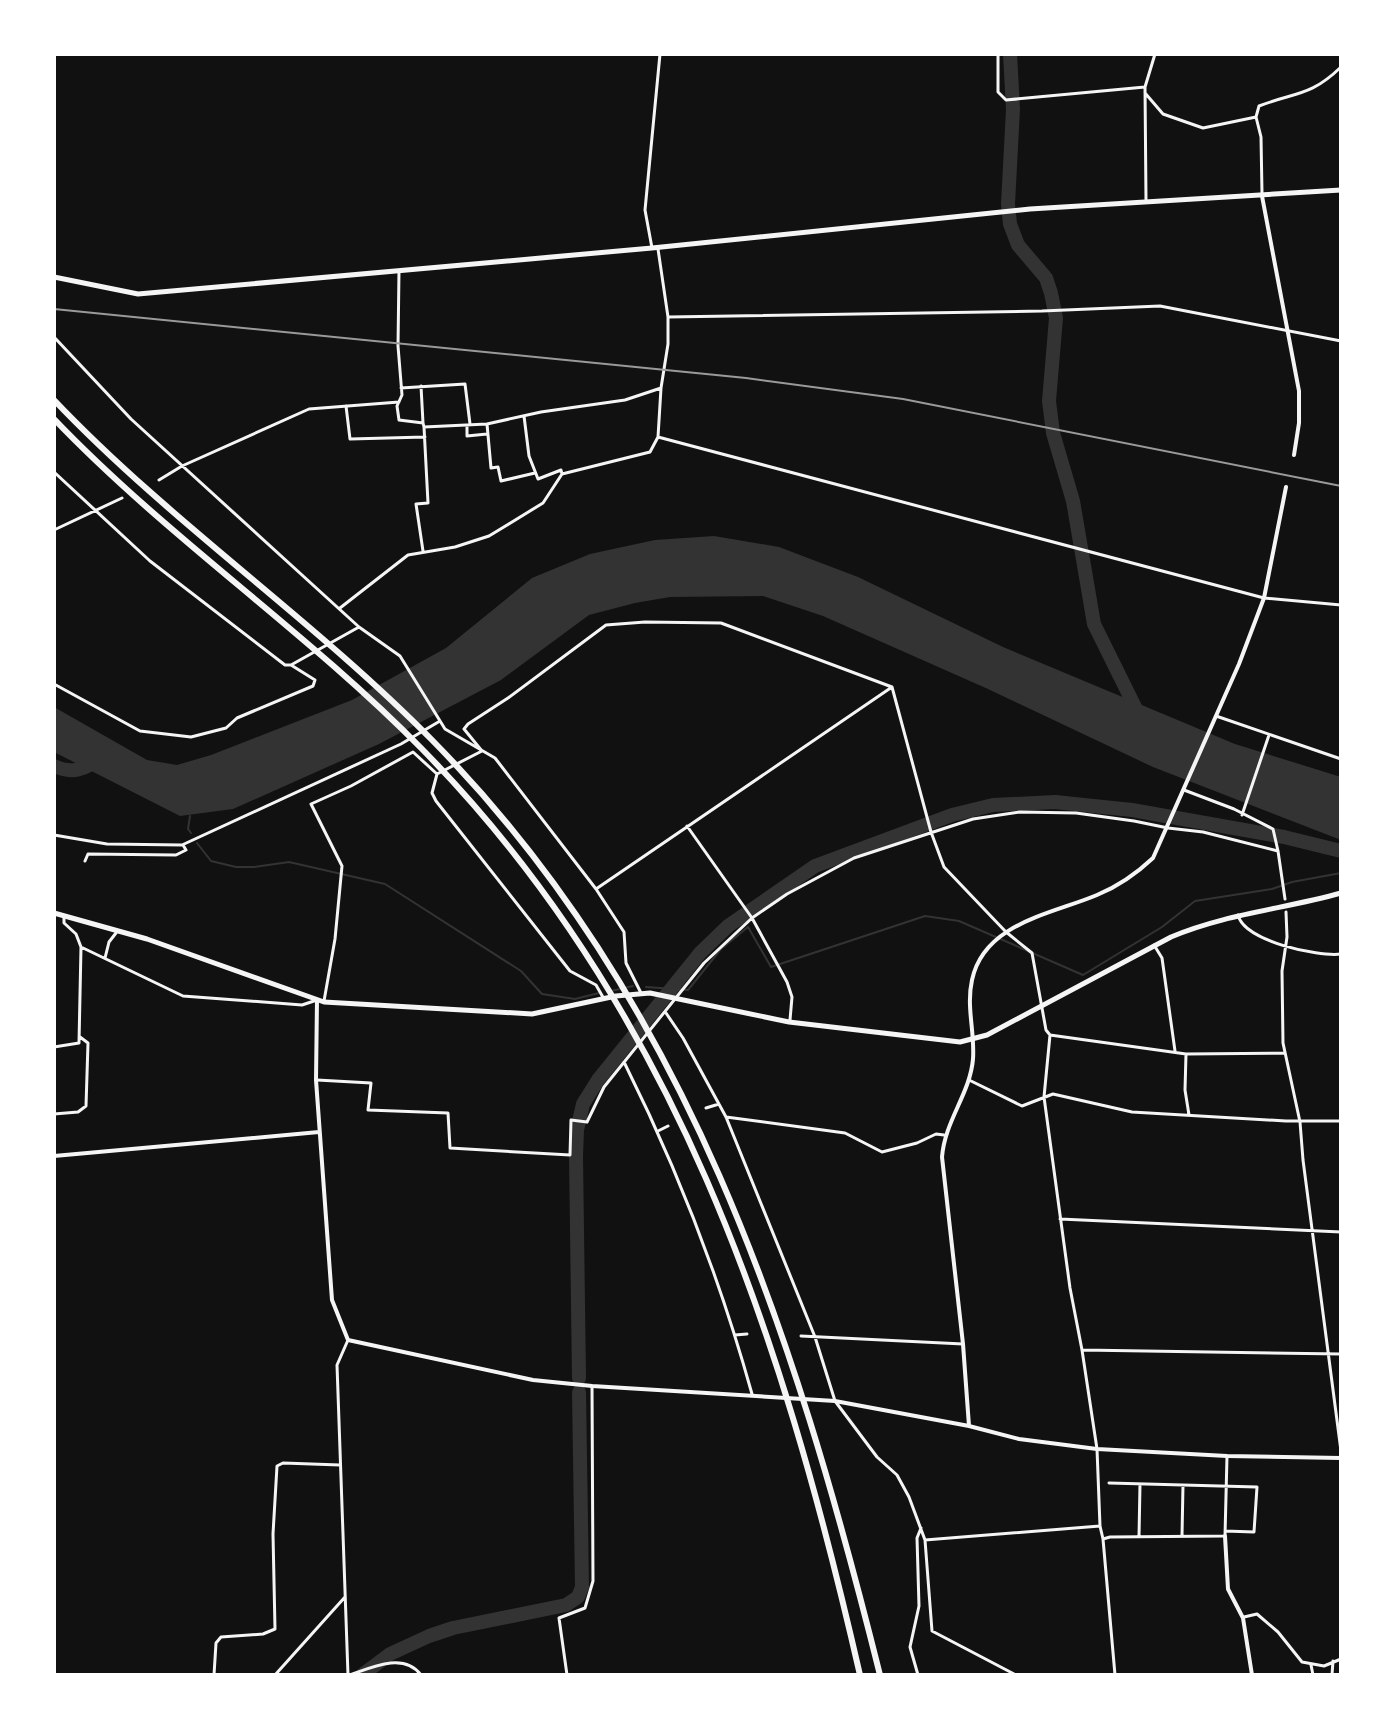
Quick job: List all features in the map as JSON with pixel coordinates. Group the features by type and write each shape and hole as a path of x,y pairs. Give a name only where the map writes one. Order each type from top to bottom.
{"highway":[{"path":"54,398 144,489 323,640 400,709 460,769 535,857 601,951 656,1042 691,1110 742,1228 798,1386 852,1565 880,1675"},
{"path":"54,419 133,495 390,717 447,775 523,863 590,957 644,1048 685,1129 724,1219 782,1385 820,1509 860,1675"}],"main road":[{"path":"54,277 138,294 655,248 1030,209 1341,190"},
{"path":"54,913 147,939 320,1001 532,1014 641,993 789,1022 960,1042 973,1040 1154,945 1202,924 1303,904 1341,893"}],"street":[{"path":"340,608 408,555 455,547 489,536 543,503 562,474 650,452 658,437 668,344 668,317 645,210 660,54"},
{"path":"998,54 998,92 1006,100 1145,87"},
{"path":"1146,201 1145,87 1155,54"},
{"path":"1294,455 1299,391 1262,196 1261,137 1256,117 1259,106 1307,92 1341,67"},
{"path":"1145,93 1163,114 1203,128 1256,117"},
{"path":"399,271 399,420 424,425 487,424 625,400 661,388"},
{"path":"668,317 1160,306 1341,341"},
{"path":"54,337 131,419 359,627 400,656 445,729 495,758 596,889 624,932 626,963 641,993"},
{"path":"401,388 465,384 467,436 487,434"},
{"path":"421,386 428,503 416,504 423,552"},
{"path":"159,480 182,466 309,409 400,402"},
{"path":"346,406 350,439 425,437"},
{"path":"524,416 529,456 538,479 561,470 562,474"},
{"path":"487,424 491,468 498,467 501,481 535,473"},
{"path":"658,437 1264,598 1341,605"},
{"path":"54,472 150,561 285,665 291,665 359,627"},
{"path":"969,1426 942,1157 944,1135 969,1080 973,1060 969,1009 973,976 991,945 1006,932 1027,921 1097,896 1136,875 1153,858 1264,598 1286,487"},
{"path":"54,530 122,498"},
{"path":"482,751 464,729 468,724 606,625 721,623 892,687"},
{"path":"54,684 140,731 191,737 226,728 237,718 313,686 315,680 291,665"},
{"path":"892,687 944,867 1006,932 1032,953 1046,1030 1050,1035 1186,1054 1285,1053"},
{"path":"596,889 892,687"},
{"path":"1216,716 1341,759"},
{"path":"54,835 107,844 182,845 401,744 440,721"},
{"path":"1242,815 1269,735"},
{"path":"482,751 437,774 432,793 570,971 596,985 604,999"},
{"path":"421,1675 415,1667 402,1661 349,1675 337,1365 348,1340 332,1300 316,1080 320,1001 335,939 342,866 311,804 413,752 437,774"},
{"path":"1184,789 1273,829 1285,899"},
{"path":"316,1080 371,1083 368,1110 448,1113 450,1148 570,1155 571,1120 587,1122 604,1087 704,963 752,918 787,894 854,858 931,830 973,819 1020,812 1076,813 1169,825 1277,848"},
{"path":"687,826 752,918 787,982 792,997 789,1022"},
{"path":"85,861 88,854 176,855 186,850 182,845"},
{"path":"1286,912 1286,948 1282,971 1285,1053 1300,1122 1341,1451"},
{"path":"1238,915 1244,926 1286,948 1313,954 1341,954"},
{"path":"54,1047 79,1043 80,1037 81,947 76,934 64,923 64,916"},
{"path":"105,958 109,942 118,931"},
{"path":"1154,945 1162,958 1175,1052"},
{"path":"81,947 183,996 302,1005 320,1001"},
{"path":"666,1013 726,1117 815,1337 835,1401 877,1457 897,1475 921,1528 925,1540 932,1631 1016,1675"},
{"path":"1050,1035 1044,1097 1097,1449 1100,1526 1115,1675"},
{"path":"54,1114 78,1112 86,1106 88,1043 80,1037"},
{"path":"1186,1054 1185,1090 1189,1115"},
{"path":"624,1062 658,1131 705,1243 752,1396"},
{"path":"969,1080 1022,1106 1053,1094 1132,1112 1300,1122 1341,1121"},
{"path":"706,1108 719,1104"},
{"path":"726,1117 845,1133 882,1152 917,1143 936,1134 944,1135"},
{"path":"658,1131 668,1126"},
{"path":"54,1156 319,1132"},
{"path":"1060,1219 1341,1232"},
{"path":"735,1335 747,1334"},
{"path":"801,1336 963,1344"},
{"path":"348,1340 533,1380 835,1401 969,1426 1019,1439 1097,1449 1341,1458"},
{"path":"1082,1350 1341,1354"},
{"path":"567,1675 559,1618 585,1608 593,1581 592,1386"},
{"path":"1227,1456 1225,1533 1228,1589 1243,1618 1252,1675"},
{"path":"214,1675 216,1643 221,1637 263,1634 275,1629 273,1534 277,1466 283,1463 340,1465"},
{"path":"1103,1539 1254,1532 1257,1487 1109,1483"},
{"path":"1139,1537 1140,1484"},
{"path":"1182,1536 1183,1485"},
{"path":"1341,1521 1341,1531"},
{"path":"925,1540 1100,1526"},
{"path":"918,1675 910,1647 919,1606 917,1538 921,1528"},
{"path":"275,1675 345,1597"},
{"path":"1243,1618 1257,1614 1278,1632 1302,1662 1324,1666 1341,1659"},
{"path":"1332,1675 1333,1661"},
{"path":"1311,1665 1313,1675"}],"shaded area":[{"path":"714,536 779,547 858,577 1003,647 1235,744 1341,777 1341,840 1153,767 823,616 763,596 670,597 589,615 501,680 379,744 233,809 180,816 54,752 54,707 147,760 177,765 211,755 352,700 446,648 532,578 590,554 655,540"}],"waterway":[{"path":"1010,54 1013,109 1008,204 1010,224 1018,245 1046,278 1051,293 1056,318 1049,401 1053,433 1073,501 1094,624 1140,717"},
{"path":"54,766 78,769 99,757"},
{"path":"579,1378 576,1156 577,1130 583,1104 598,1080 700,953 728,926 815,866 952,815 993,805 1055,802 1132,810 1284,837 1341,851"},
{"path":"190,816 188,829 191,833"},
{"path":"197,843 211,861 236,867 289,862 385,884 521,971 542,994 575,999 599,993"},
{"path":"646,987 688,990 721,949 748,927 771,967 925,916 959,921 1083,975 1162,927 1195,901 1272,889 1341,873"},
{"path":"611,991 633,986"},
{"path":"362,1675 390,1654 429,1636 453,1628 566,1605 578,1597 582,1587 579,1392"}],"railway":[{"path":"54,309 746,378 903,399 1341,486"}]}
